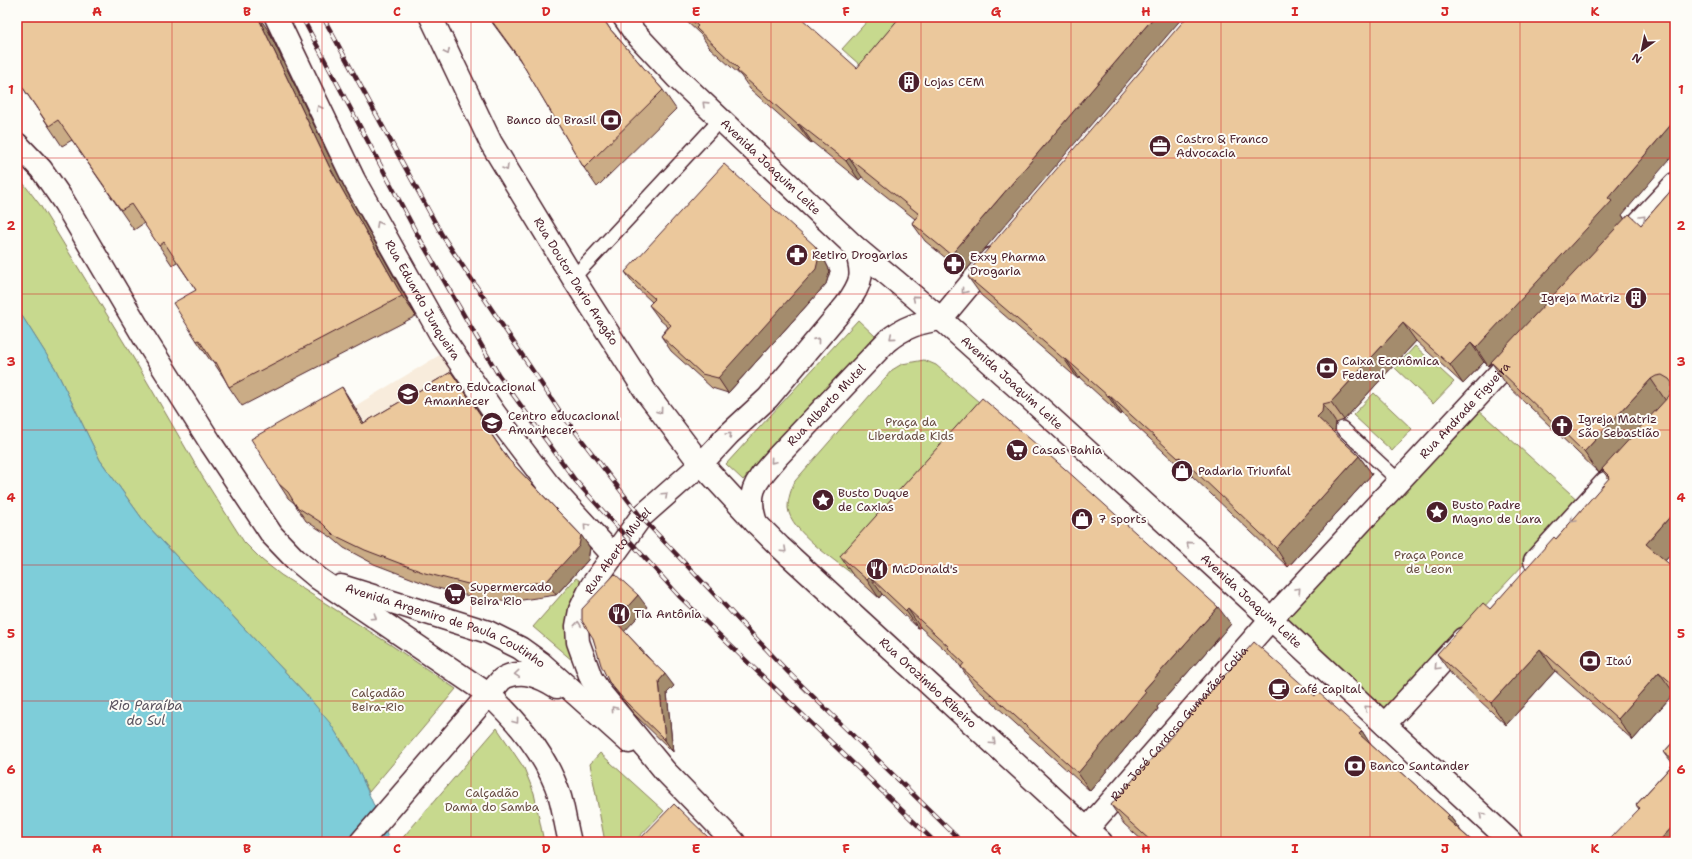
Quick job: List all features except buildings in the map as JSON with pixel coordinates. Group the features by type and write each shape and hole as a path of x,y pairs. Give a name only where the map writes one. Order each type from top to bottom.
{"street":[{"name":"Rua Eduardo Junqueira","path":"276,17 354,180 441,335 496,414 548,484 613,555"},
{"name":"Rua Doutor Dario Aragão","path":"430,17 491,143 573,278 646,392 702,463 756,523"},
{"name":"Avenida Joaquim Leite","path":"624,17 634,32 677,78 855,247 941,319 1272,619 1511,842"},
{"path":"17,144 41,169 64,202 145,339 212,445 272,535 294,559 319,579"},
{"path":"1602,261 1675,184"},
{"path":"941,319 1003,245"},
{"path":"702,463 729,434 776,391 856,292 862,272 855,247"},
{"name":"Rua Alberto Mutel","path":"756,523 751,508 752,491 764,472 778,456 892,337 917,323 941,319"},
{"name":"Rua Andrade Figueira","path":"1272,619 1534,336"},
{"name":"Rua Aberto Mutel","path":"665,771 600,692 591,678 578,642 577,626 580,610 589,590 641,517 702,463"},
{"path":"1524,573 1619,470"},
{"name":"Rua Orozimbo Ribeiro","path":"756,523 1094,836"},
{"name":"Avenida Argemiro de Paula Coutinho","path":"319,579 488,694 512,716 539,752 560,796 570,842"},
{"name":"Avenida Argemiro de Paula Coutinho","path":"319,579 488,632 504,639 520,648 540,664 665,771"},
{"name":"Rua José Cardoso Gumarães Cotia","path":"1094,836 1272,619"},
{"path":"1385,724 1476,625"},
{"path":"361,842 465,723 488,694 502,679 508,675 514,673 530,674 562,690 599,716"},
{"path":"665,771 697,806 734,842"},
{"path":"676,814 697,806"}],"lane":[{"path":"573,278 720,119"},
{"path":"1342,428 1399,481"}],"shaded area":[{"name":"Centro Educacional Amanhecer","path":"443,353 461,382 373,435 355,406"}],"green space":[{"path":"871,17 922,17 870,74 842,49"},
{"name":"Calçadão Beira-Rio","path":"17,175 40,205 134,359 202,476 244,542 262,560 281,575 391,645 456,689 369,792 344,744 305,693 146,524 100,460 55,368 17,308"},
{"path":"858,320 875,336 743,480 726,464"},
{"path":"1415,346 1454,382 1433,404 1395,368"},
{"name":"Praça da Liberdade Kids","path":"924,360 936,365 994,415 852,574 814,544 796,526 788,508 791,491 795,481 892,370 902,364"},
{"path":"1374,393 1412,429 1392,451 1353,415"},
{"name":"Praça Ponce de Leon","path":"1476,408 1581,503 1383,715 1282,618"},
{"path":"576,578 586,585 573,661 533,627"},
{"name":"Calçadão Dama do Samba","path":"497,728 524,768 534,793 544,842 399,842"},
{"path":"600,753 664,811 634,842 605,842 590,764"}],"water":[{"name":"Rio Paraíba do Sul","path":"17,308 55,368 100,460 146,524 305,693 330,723 357,767 390,842 17,842"}],"railway":[{"path":"302,17 417,234 498,374 575,480 680,597 935,842"},
{"path":"323,17 442,235 561,413 641,517 788,672 962,842"}],"place":[{"name":"Lojas CEM","path":"909,82"},
{"name":"Banco do Brasil","path":"611,120"},
{"name":"Castro & Franco Advocacia","path":"1160,146"},
{"name":"Retiro Drogarias","path":"797,255"},
{"name":"Exxy Pharma Drogaria","path":"954,264"},
{"name":"Igreja Matriz","path":"1636,298"},
{"name":"Caixa Econômica Federal","path":"1327,368"},
{"name":"Centro Educacional Amanhecer","path":"408,394"},
{"name":"Centro educacional Amanhecer","path":"492,423"},
{"name":"Igreja Matriz São Sebastião","path":"1562,426"},
{"name":"Casas Bahia","path":"1017,450"},
{"name":"Padaria Triunfal","path":"1182,471"},
{"name":"Busto Duque de Caxias","path":"823,500"},
{"name":"Busto Padre Magno de Lara","path":"1437,512"},
{"name":"7 sports","path":"1082,519"},
{"name":"McDonald's","path":"877,569"},
{"name":"Supermercado Beira Rio","path":"455,594"},
{"name":"Tia Antônia","path":"619,614"},
{"name":"Itaú","path":"1590,661"},
{"name":"café capital","path":"1279,689"},
{"name":"Banco Santander","path":"1355,766"}]}
